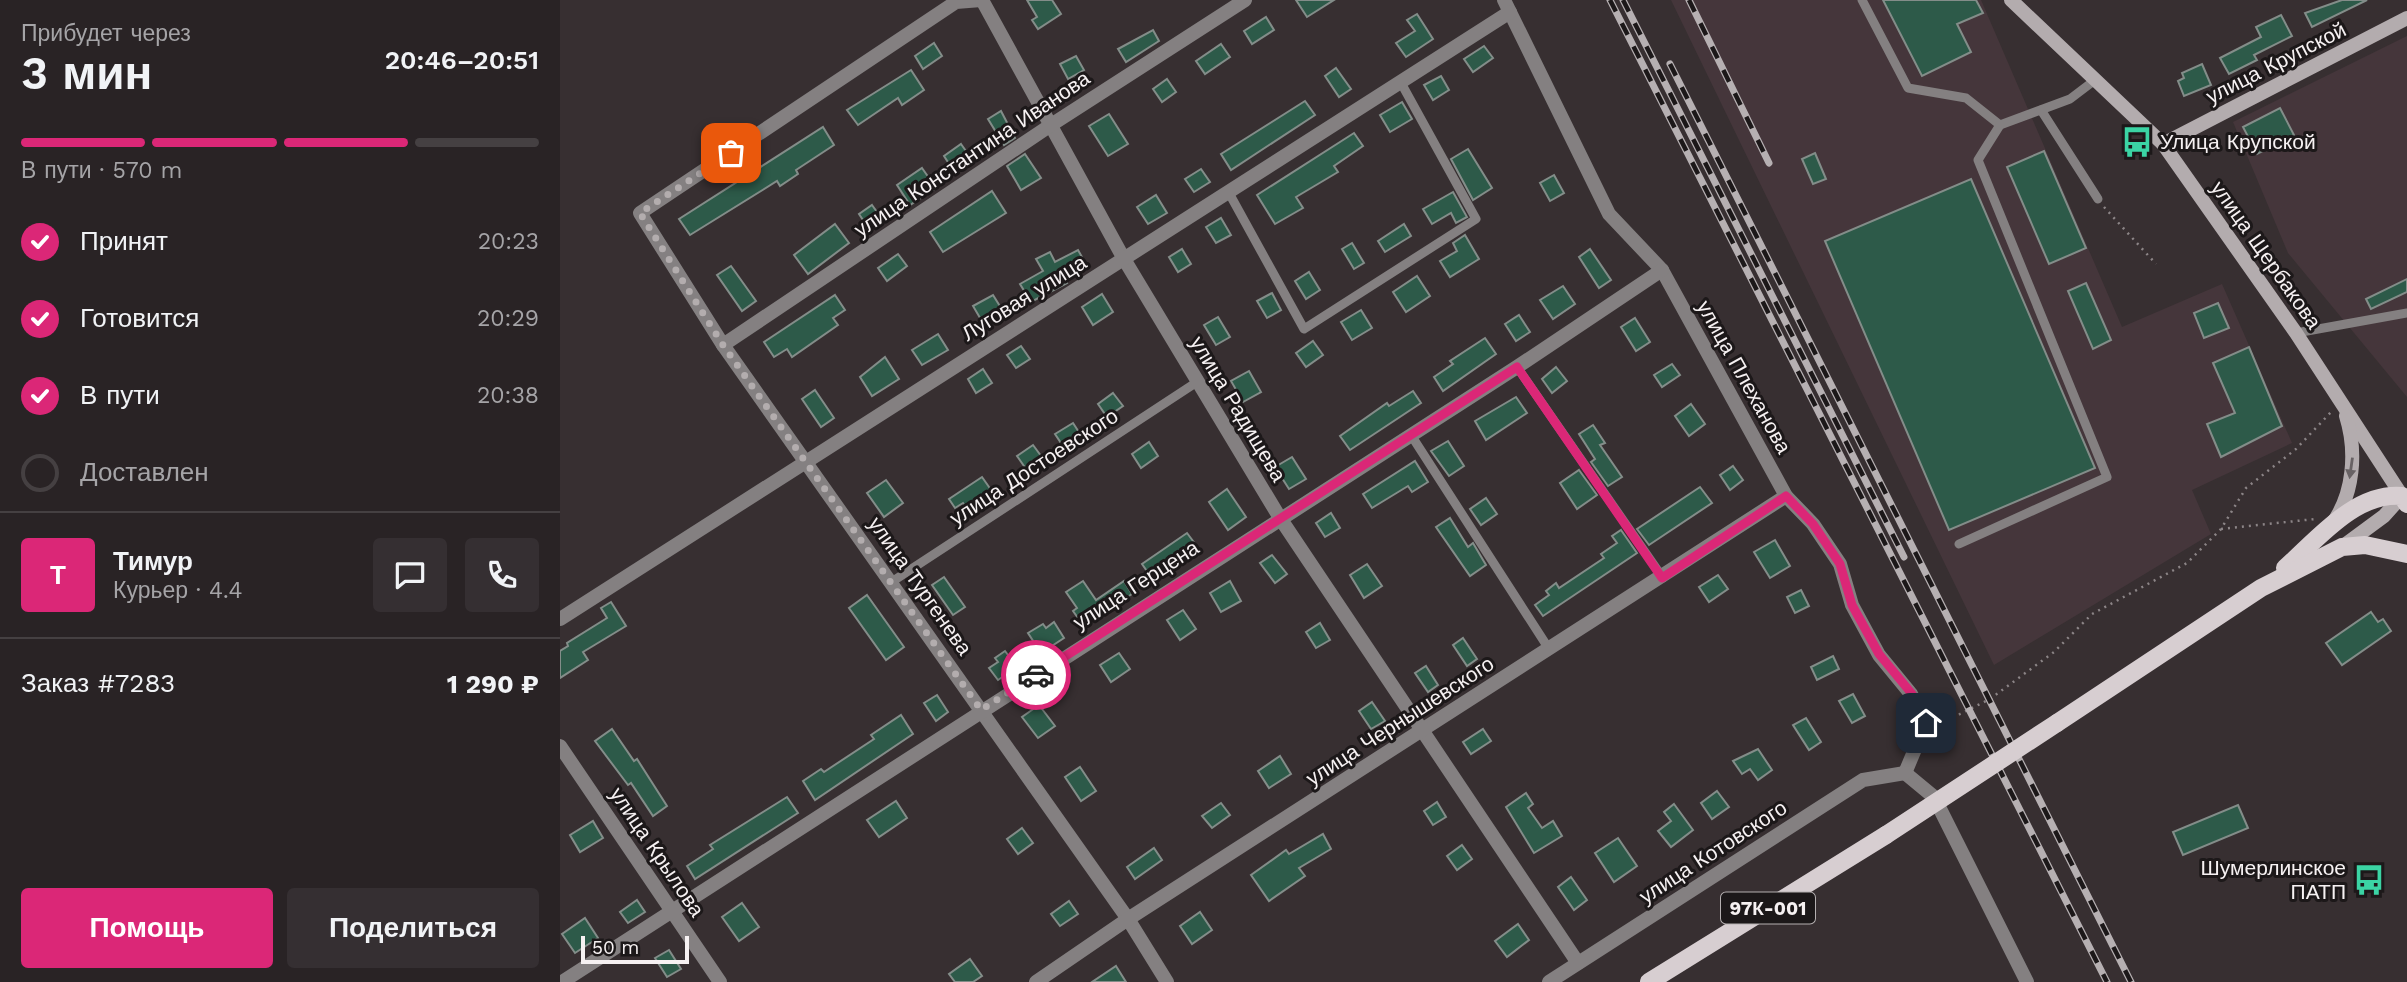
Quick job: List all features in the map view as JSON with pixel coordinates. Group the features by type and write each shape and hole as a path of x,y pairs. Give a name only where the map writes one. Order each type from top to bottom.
{"main road":[{"name":"улица Щербакова","path":"2011,0 2163,144 2296,332 2405,497"},
{"name":"улица Крупской","path":"2163,144 2407,19"},
{"path":"2324,534 2337,516 2352,469 2353,449 2341,401"},
{"name":"97К-001","path":"2261,588 2367,500 2385,494 2405,497"},
{"name":"97К-001","path":"1649,982 1886,835 2261,588 2342,547 2405,497"},
{"name":"97К-001","path":"2342,547 2365,545 2407,554"}],"street":[{"name":"улица Радищева","path":"981,0 1124,259 1280,518 1578,963"},
{"name":"улица Тургенева","path":"981,0 956,2 640,213 723,345 807,460 890,583 1128,919 1167,982"},
{"name":"улица Константина Иванова","path":"723,345 1051,125 1245,0"},
{"name":"Луговая улица","path":"560,619 1229,193 1400,81 1507,6"},
{"name":"улица Плеханова","path":"1507,6 1609,214 1662,270 1786,496 1813,524 1840,564 1852,605 1879,654 1912,694 1926,723"},
{"name":"улица Герцена","path":"562,982 1517,367 1662,270"},
{"name":"улица Чернышевского","path":"1036,982 1128,919 1424,732 1786,496"},
{"path":"1926,723 1905,773 1934,797 2027,982"},
{"name":"улица Крылова","path":"560,746 720,982"},
{"name":"улица Котовского","path":"1549,982 1863,780 1905,773"}],"lane":[{"path":"1862,0 1908,88 1966,98 2000,125"},
{"path":"1959,544 2107,477 1978,160 2000,125 2070,99 2095,80"},
{"path":"1229,193 1304,329 1476,219 1400,81"},
{"path":"2041,110 2098,199"},
{"path":"2296,332 2407,313"},
{"path":"1517,367 1662,578"},
{"name":"улица Достоевского","path":"890,583 1197,382"},
{"path":"1411,435 1549,649"}],"path":[{"path":"2098,199 2156,264"},
{"path":"1926,723 1952,718 1990,699 2054,652 2092,614 2187,563 2221,529 2246,488 2296,449 2341,401"},
{"path":"2221,529 2337,516"}],"shaded area":[{"path":"1671,0 1981,0 2122,327 2222,284 2292,443 2192,490 2211,534 1994,665"},
{"path":"2407,36 2407,397 2288,253 2233,122"}],"building":[{"path":"1027,0 1052,0 1061,14 1038,29 1032,20 1037,17"},
{"path":"1296,0 1334,0 1307,17"},
{"path":"1883,0 1976,0 1983,13 1957,24 1971,52 1922,76"},
{"path":"2342,0 2367,0 2312,27 2305,13"},
{"path":"1417,14 1433,39 1406,57 1396,43 1415,31 1407,20"},
{"path":"2281,15 2292,36 2254,55 2257,60 2229,74 2220,58 2261,37 2256,27"},
{"path":"1266,17 1274,30 1252,44 1244,31"},
{"path":"1153,30 1159,41 1126,62 1118,49"},
{"path":"934,43 942,56 923,69 915,56"},
{"path":"1221,44 1230,57 1205,74 1196,61"},
{"path":"1484,46 1493,58 1473,72 1464,59"},
{"path":"1076,56 1084,70 1068,79 1060,64"},
{"path":"2202,64 2211,85 2184,96 2178,81 2184,78 2182,73"},
{"path":"1336,68 1351,89 1339,97 1325,76"},
{"path":"911,70 924,90 902,105 898,98 858,125 847,110"},
{"path":"1441,76 1449,90 1433,100 1424,85"},
{"path":"1167,79 1176,92 1162,102 1153,89"},
{"path":"1305,101 1315,115 1231,170 1221,154"},
{"path":"1402,102 1412,119 1390,132 1380,115"},
{"path":"2280,108 2294,135 2257,154 2243,127"},
{"path":"1001,111 1015,138 1004,145 988,119"},
{"path":"1109,114 1128,144 1108,156 1089,126"},
{"path":"823,127 834,145 796,170 798,174 780,186 777,181 690,235 679,219"},
{"path":"1354,133 1363,146 1334,166 1338,172 1296,197 1303,208 1275,224 1257,195"},
{"path":"961,144 973,161 955,173 944,156"},
{"path":"1468,149 1492,188 1473,200 1451,159"},
{"path":"2044,151 2086,248 2049,264 2007,167"},
{"path":"1815,153 1826,179 1813,184 1802,159"},
{"path":"1025,154 1041,178 1021,190 1007,166"},
{"path":"922,168 936,188 910,205 897,185"},
{"path":"1201,169 1210,182 1194,192 1185,179"},
{"path":"1554,175 1564,193 1550,201 1540,183"},
{"path":"1971,179 2095,468 1949,530 1825,241"},
{"path":"992,191 1006,213 943,252 930,232"},
{"path":"1453,192 1467,217 1456,223 1451,213 1432,224 1423,209"},
{"path":"1156,195 1167,213 1148,224 1137,207"},
{"path":"872,205 882,219 869,229 859,214"},
{"path":"1221,218 1231,235 1216,243 1206,227"},
{"path":"835,224 849,243 808,274 794,255"},
{"path":"1404,224 1411,236 1385,252 1378,241"},
{"path":"1465,235 1479,259 1450,277 1440,261 1457,251 1453,243"},
{"path":"1352,243 1364,263 1354,269 1342,249"},
{"path":"1182,249 1191,264 1178,272 1169,257"},
{"path":"1590,249 1611,280 1599,288 1579,257"},
{"path":"1078,250 1087,266 1064,278 1067,283 1031,302 1020,284 1043,271 1036,259 1050,252 1055,262"},
{"path":"898,254 907,266 887,281 878,268"},
{"path":"731,266 756,301 742,311 717,275"},
{"path":"1309,272 1320,290 1306,299 1295,281"},
{"path":"1417,276 1430,296 1406,312 1393,292"},
{"path":"2407,279 2407,292 2371,309 2366,299"},
{"path":"2086,283 2111,340 2093,349 2068,291"},
{"path":"1563,286 1575,304 1553,319 1540,300"},
{"path":"1272,293 1281,310 1267,318 1257,301"},
{"path":"1102,294 1113,312 1093,325 1082,307"},
{"path":"835,295 845,310 833,318 838,325 792,357 787,349 774,357 764,342"},
{"path":"993,295 1006,316 986,328 973,306"},
{"path":"2218,303 2229,328 2204,338 2194,313"},
{"path":"1361,310 1372,328 1352,340 1341,322"},
{"path":"1519,315 1530,332 1516,341 1505,324"},
{"path":"1218,317 1230,337 1216,345 1204,325"},
{"path":"1635,318 1650,342 1636,351 1621,327"},
{"path":"938,334 948,350 922,365 912,350"},
{"path":"1485,338 1496,354 1443,391 1434,377 1453,364 1450,361"},
{"path":"1313,341 1323,355 1306,367 1296,353"},
{"path":"1021,346 1030,359 1016,368 1007,355"},
{"path":"2249,347 2282,426 2221,457 2207,424 2235,413 2213,363"},
{"path":"885,357 899,379 872,396 860,377"},
{"path":"1672,364 1680,375 1662,387 1654,375"},
{"path":"1556,367 1567,381 1552,393 1542,379"},
{"path":"983,369 992,383 976,393 968,379"},
{"path":"1249,371 1261,392 1243,402 1231,381"},
{"path":"815,390 834,418 821,427 802,399"},
{"path":"1413,391 1421,403 1350,450 1340,436 1387,403 1389,406"},
{"path":"1113,393 1123,406 1107,417 1098,404"},
{"path":"1516,397 1527,413 1486,440 1475,421"},
{"path":"1691,404 1705,424 1689,436 1675,416"},
{"path":"1073,423 1084,440 1067,452 1055,434"},
{"path":"1593,425 1605,443 1600,445 1622,477 1608,486 1591,462 1595,459 1579,434"},
{"path":"1448,441 1464,466 1449,476 1431,451"},
{"path":"1149,442 1158,456 1141,468 1132,454"},
{"path":"1033,445 1047,464 1031,476 1017,456"},
{"path":"1292,457 1306,479 1289,489 1275,467"},
{"path":"1415,461 1428,482 1412,492 1408,486 1372,508 1363,494"},
{"path":"1733,466 1743,480 1730,490 1720,475"},
{"path":"1579,470 1597,495 1577,509 1560,483"},
{"path":"982,477 996,497 971,514 963,503 955,508 949,499"},
{"path":"886,480 903,503 884,517 867,493"},
{"path":"1700,487 1712,503 1649,545 1637,529"},
{"path":"1227,489 1246,517 1228,530 1209,502"},
{"path":"1486,498 1497,514 1481,525 1470,509"},
{"path":"1331,513 1340,528 1325,537 1316,523"},
{"path":"1450,518 1468,547 1473,543 1486,565 1470,576 1436,527"},
{"path":"1621,530 1637,553 1543,616 1535,605 1549,595 1546,591 1556,583 1559,588 1604,558 1601,554 1617,543 1612,536"},
{"path":"1187,533 1199,549 1154,581 1142,564"},
{"path":"1775,540 1790,566 1770,578 1754,552"},
{"path":"1272,555 1287,574 1275,583 1260,563"},
{"path":"1367,564 1382,586 1364,598 1350,575"},
{"path":"1718,575 1728,589 1709,602 1699,587"},
{"path":"944,577 965,607 953,615 932,585"},
{"path":"1083,581 1096,600 1124,581 1132,594 1083,625 1073,611 1077,608 1066,592"},
{"path":"1230,581 1241,601 1221,612 1210,593"},
{"path":"1801,590 1809,606 1795,613 1787,597"},
{"path":"867,595 904,647 886,660 849,608"},
{"path":"611,602 626,626 583,652 588,660 560,678 560,651 568,646 567,643 607,618 601,608"},
{"path":"1183,610 1196,629 1180,640 1167,620"},
{"path":"2371,612 2378,622 2383,619 2391,631 2342,665 2326,643"},
{"path":"1054,622 1064,638 1041,653 1028,633 1043,624 1046,628"},
{"path":"1320,623 1330,640 1316,648 1306,632"},
{"path":"1463,638 1477,659 1467,666 1453,645"},
{"path":"1005,651 1017,667 998,680 989,668 998,662 995,658"},
{"path":"1119,653 1130,669 1111,682 1100,665"},
{"path":"1833,656 1839,669 1817,680 1811,667"},
{"path":"1426,666 1438,685 1428,692 1415,673"},
{"path":"1853,694 1865,716 1852,723 1839,701"},
{"path":"937,695 948,712 936,721 924,703"},
{"path":"1372,702 1385,721 1371,729 1359,711"},
{"path":"1039,705 1055,726 1038,738 1022,717"},
{"path":"901,715 913,734 815,800 803,781 821,769 824,772 874,739 871,735"},
{"path":"1806,718 1821,742 1809,750 1793,725"},
{"path":"612,729 634,761 637,759 667,806 653,816 631,783 628,785 595,741"},
{"path":"1483,729 1491,741 1471,754 1463,742"},
{"path":"1758,749 1772,770 1758,780 1750,769 1742,774 1733,761"},
{"path":"1280,756 1291,774 1269,788 1258,771"},
{"path":"1080,767 1096,791 1081,801 1065,777"},
{"path":"1717,791 1729,807 1712,819 1701,803"},
{"path":"1526,793 1533,804 1528,808 1542,828 1553,821 1562,836 1534,853 1506,807"},
{"path":"787,797 798,813 695,879 687,866 713,849 710,845"},
{"path":"896,801 907,818 879,837 867,820"},
{"path":"1437,802 1446,817 1433,825 1424,811"},
{"path":"1221,803 1230,815 1212,828 1202,816"},
{"path":"1674,804 1693,830 1671,847 1658,831 1671,821 1664,812"},
{"path":"2238,805 2248,828 2183,855 2173,832"},
{"path":"593,821 603,838 580,852 570,835"},
{"path":"1022,828 1033,843 1018,854 1007,839"},
{"path":"1323,834 1331,849 1299,868 1305,876 1269,901 1251,875 1286,850 1289,854"},
{"path":"1618,838 1637,866 1614,882 1595,853"},
{"path":"1462,845 1472,859 1457,870 1447,856"},
{"path":"1154,848 1162,860 1135,879 1127,867"},
{"path":"1571,877 1587,900 1574,910 1558,887"},
{"path":"637,900 645,912 628,923 620,912"},
{"path":"1069,901 1078,914 1060,926 1051,914"},
{"path":"742,903 759,927 739,941 722,917"},
{"path":"1200,912 1212,930 1192,944 1180,926"},
{"path":"585,918 598,938 575,953 562,934"},
{"path":"1518,924 1529,940 1507,957 1495,941"},
{"path":"669,950 681,969 667,977 655,958"},
{"path":"970,959 982,976 973,982 955,982 949,974"},
{"path":"1116,966 1126,982 1092,982"}],"railway":[{"path":"1610,0 2107,982"},
{"path":"1623,0 1904,557"},
{"path":"1689,0 1769,163"},
{"path":"1670,64 2131,982"}],"way so far":[{"path":"731,153 640,213 723,345 807,460 890,583 981,710 1036,675"}],"place":[{"name":"Улица Крупской","path":"2137,142"},
{"name":"Шумерлинское ПАТП","path":"2369,880"}],"route":[{"path":"1036,675 1517,367 1662,578 1786,496 1813,524 1840,564 1852,605 1879,654 1912,694 1926,723"}]}
